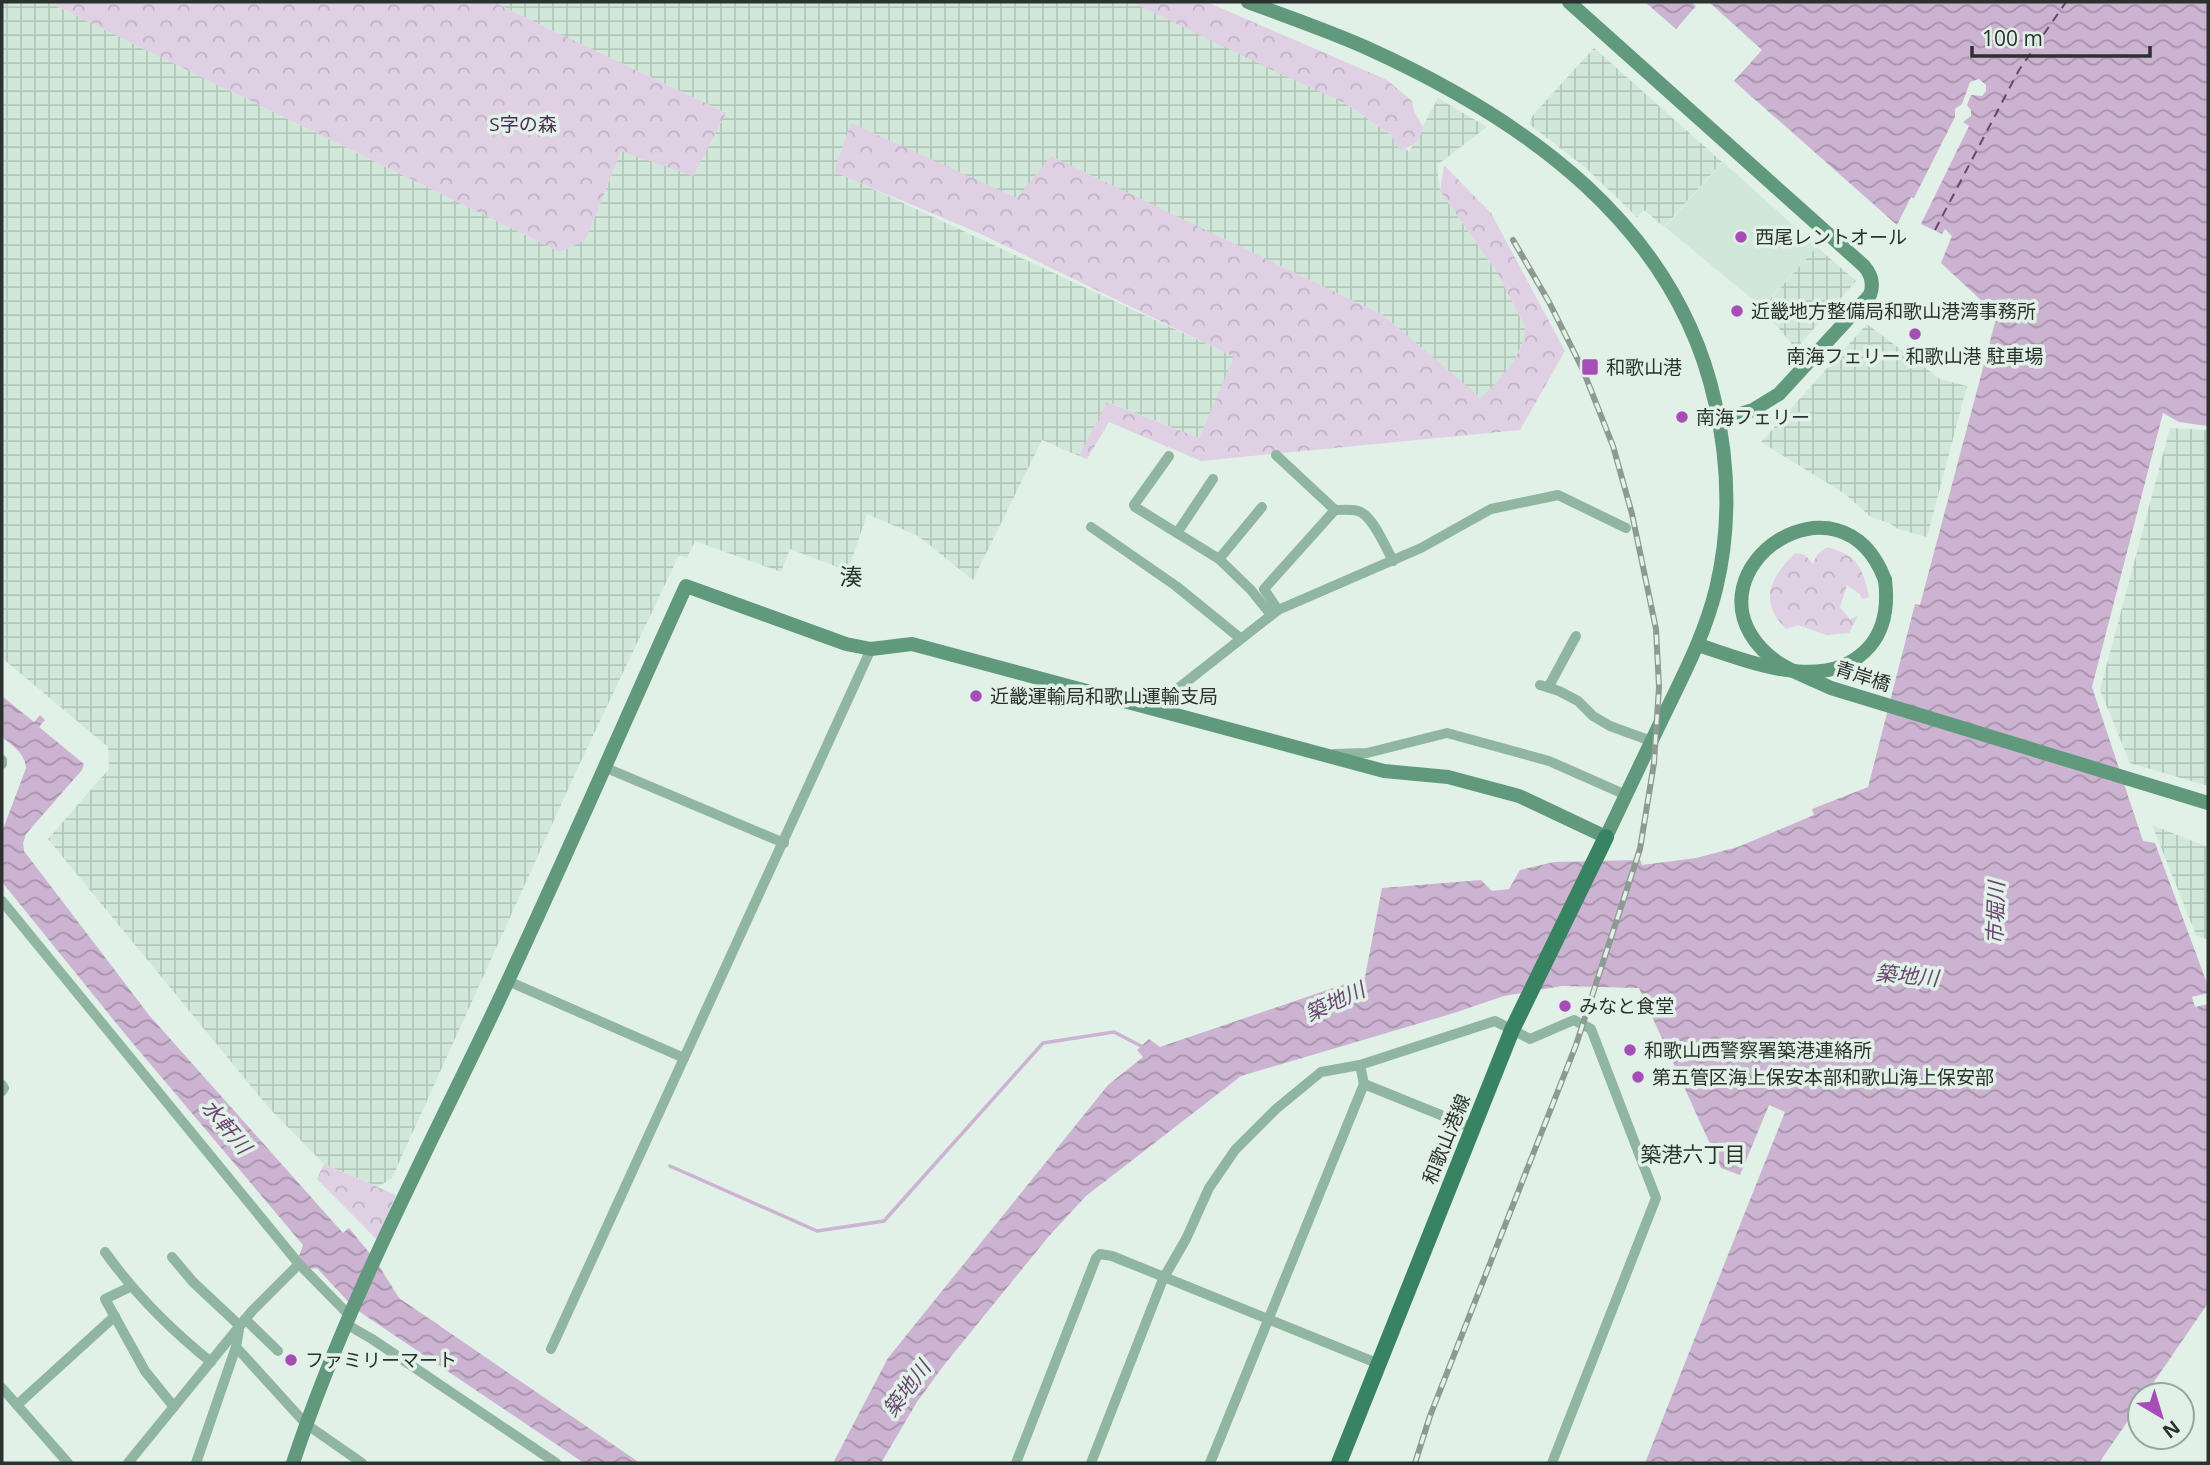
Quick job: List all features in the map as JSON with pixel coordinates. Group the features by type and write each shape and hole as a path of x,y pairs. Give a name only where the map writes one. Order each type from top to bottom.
{"main road":[{"name":"和歌山港線","path":"1339,1463 1512,1030 1606,837"}],"street":[{"path":"293,1463 348,1317 508,981 686,586 846,644 871,649 912,644 1384,771 1448,777 1519,796 1606,837 1698,645 1716,588 1726,528 1727,485 1719,421 1699,344 1677,297 1641,242 1596,194 1549,156 1501,121 1440,85 1364,47 1248,2"},
{"path":"1569,2 1870,274 1870,295 1788,386 1762,406 1719,421"},
{"path":"1169,456 1135,507 1219,559 1275,612"},
{"path":"1276,456 1335,510 1360,511 1365,514 1393,561"},
{"path":"1177,533 1213,479"},
{"path":"1153,708 1275,612 1421,548 1491,509 1558,495 1626,528"},
{"path":"1219,559 1262,507"},
{"path":"1275,612 1264,589 1335,510"},
{"path":"1091,527 1177,586 1240,638"},
{"name":"青岸橋","path":"1698,645 1773,667 1817,671 1838,667 1865,651 1878,634 1887,604 1885,580 1872,555 1857,540 1828,528 1805,529 1779,538 1759,555 1746,578 1743,590 1744,617 1754,640 1773,659 1831,688 2208,803"},
{"path":"1576,636 1544,686 1578,701 1593,716 1610,726 1651,741"},
{"path":"551,1349 871,649"},
{"path":"1324,755 1367,753 1447,733 1549,761 1626,795"},
{"path":"604,767 784,843"},
{"path":"2,901 299,1264 348,1317 372,1339 556,1463"},
{"path":"508,981 684,1058"},
{"path":"1091,1463 1163,1279 1186,1239 1209,1188 1235,1150 1276,1109 1321,1072 1360,1065 1495,1021 1530,1039 1574,1020 1591,1029 1656,1198 1552,1463"},
{"path":"1210,1463 1364,1084 1360,1065"},
{"path":"2,1084 2,1090"},
{"path":"1364,1084 1473,1128"},
{"path":"105,1252 130,1287 185,1342 211,1362"},
{"path":"1016,1463 1096,1258 1100,1254 1112,1256 1163,1279 1379,1364"},
{"path":"172,1257 193,1282 242,1325 278,1351"},
{"path":"128,1463 242,1325 299,1264"},
{"path":"130,1287 106,1299 145,1371 174,1407"},
{"path":"17,1405 115,1316"},
{"path":"196,1463 242,1325"},
{"path":"236,1347 306,1424 362,1463"},
{"path":"2,1388 68,1463"}],"shaded area":[{"path":"2,2 48,2 560,252 586,239 621,151 726,113 493,2 1139,2 1345,103 1390,134 1409,152 1438,98 1487,127 1437,165 1440,191 1497,272 1525,327 1525,337 1509,372 1481,399 1383,315 1052,157 1017,198 834,171 1235,357 1199,438 1108,402 1079,456 1042,440 973,580 918,536 867,514 848,571 790,549 781,572 695,541 687,558 679,555 579,765 392,1178 378,1187 324,1164 269,1108 48,839 109,769 108,747 2,658"},
{"path":"1594,48 1722,162 1664,227 1644,210 1637,217 1586,168 1529,124 1533,115"},
{"name":"西尾レントオール","path":"1723,162 1817,247 1762,307 1665,227"},
{"path":"1817,247 1856,281 1796,349 1762,308"},
{"path":"1867,324 1940,379 1967,386 1927,537 1898,529 1871,517 1845,494 1761,442"},
{"path":"2170,428 2208,430 2208,786 2130,763 2100,690"},
{"path":"2152,825 2208,847 2208,940 2196,935"}],"green space":[{"name":"S字の森","path":"48,2 493,2 726,113 693,176 621,151 586,239 560,252"},
{"path":"1132,2 1207,2 1387,80 1412,101 1423,127 1420,136 1413,145 1400,150 1390,134 1345,103"},
{"path":"851,123 1017,198 1051,156 1383,315 1481,398 1516,357 1525,327 1497,272 1440,191 1444,165 1491,213 1565,351 1520,430 1201,461 1109,422 1087,459 1079,456 1107,402 1199,438 1234,357 981,234 834,172"},
{"path":"1827,547 1852,558 1861,570 1869,597 1862,599 1860,594 1847,585 1840,607 1850,619 1858,616 1849,633 1826,635 1798,625 1786,629 1777,619 1770,599 1779,571 1795,553 1805,555 1813,564 1817,555"},
{"path":"324,1164 396,1195 377,1240 317,1179"}],"water":[{"path":"1645,2 1695,2 1693,4 1696,6 1676,29"},
{"path":"1709,2 2208,2 2208,426 2179,422 2163,413 2092,687 2143,841 2155,843 2208,986 2208,993 2192,997 2195,1007 2208,1004 2208,1303 2155,1381 2126,1381 2126,1423 2099,1463 1645,1463 1785,1112 1769,1105 1740,1175 1721,1168 1639,988 1562,986 1504,996 1241,1076 1086,1196 1049,1236 944,1365 917,1402 881,1463 833,1463 888,1358 1108,1085 1143,1057 1137,1050 1149,1039 1160,1047 1365,977 1382,888 1481,880 1492,891 1509,889 1520,870 1554,862 1640,860 1642,865 1696,858 1738,847 1814,815 1812,809 1868,787 1915,604 1920,605 1997,315 1941,263 1952,236 1945,229 1942,234 1921,224 1969,126 1963,122 1971,116 1967,105 1971,95 1982,96 1986,85 1979,79 1970,82 1962,104 1955,109 1955,117 1914,198 1911,197 1897,225 1734,81 1762,50"},
{"name":"水軒川","path":"2,696 34,722 40,715 45,720 39,727 84,764 82,770 26,834 24,851 149,1015 343,1233 349,1228 376,1261 399,1298 640,1463 584,1463 354,1308 317,1268 309,1269 299,1256 303,1245 125,1034 2,882 2,832 26,768 21,754 2,737"}],"waterway":[{"path":"670,1166 817,1231 884,1221 1043,1043 1114,1032 1143,1047"}],"ferry route":[{"path":"1935,230 2019,70 2066,2"}],"railway":[{"path":"1415,1463 1430,1416 1576,1045 1640,849 1654,763 1659,687 1656,629 1632,514 1613,446 1583,370 1549,302 1513,240"}],"place":[{"name":"西尾レントオール","path":"1741,237"},
{"name":"近畿地方整備局和歌山港湾事務所","path":"1737,311"},
{"name":"南海フェリー 和歌山港 駐車場","path":"1915,334"},
{"name":"和歌山港","path":"1590,367"},
{"name":"南海フェリー","path":"1682,417"},
{"name":"近畿運輸局和歌山運輸支局","path":"976,696"},
{"name":"みなと食堂","path":"1565,1006"},
{"name":"和歌山西警察署築港連絡所","path":"1630,1050"},
{"name":"第五管区海上保安本部和歌山海上保安部","path":"1638,1077"},
{"name":"ファミリーマート","path":"291,1360"}],"district":[{"name":"湊","path":"851,577"},
{"name":"築港六丁目","path":"1693,1155"}],"water label":[{"name":"市堀川","path":"1996,913"},
{"name":"築地川","path":"1907,976"},
{"name":"築地川","path":"1335,1002"},
{"name":"築地川","path":"907,1389"}]}
